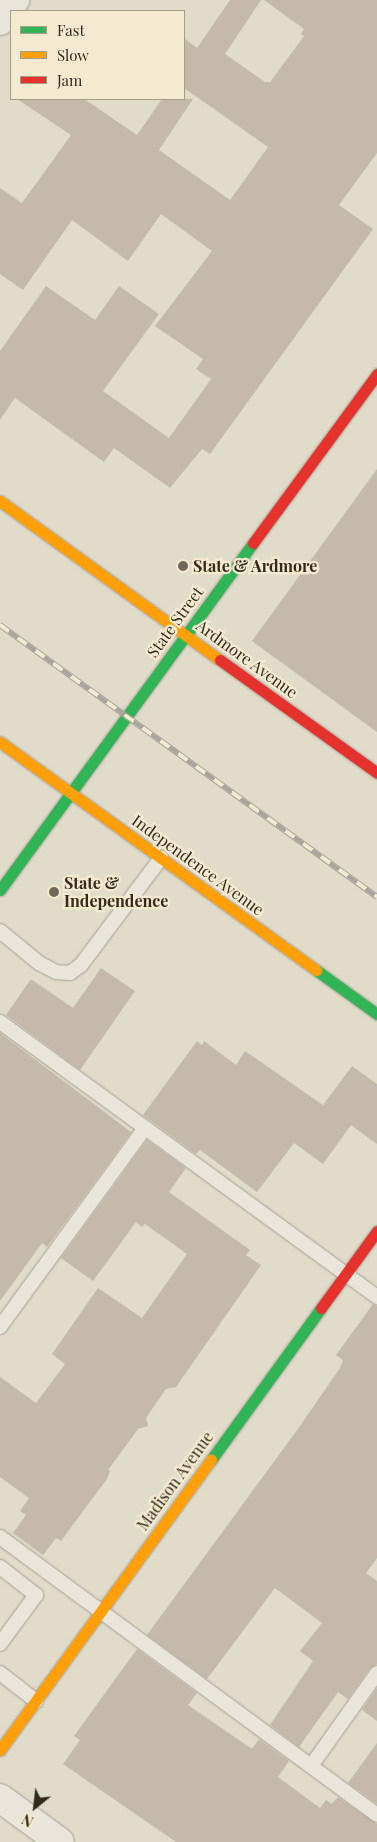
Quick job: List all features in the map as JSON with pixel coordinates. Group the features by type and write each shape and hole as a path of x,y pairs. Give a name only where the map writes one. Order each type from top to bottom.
{"street":[{"path":"0,21 15,0"},
{"name":"State Street","path":"0,890 377,374"},
{"name":"Ardmore Avenue","path":"0,501 377,773"},
{"name":"Independence Avenue","path":"0,742 377,1014"},
{"name":"Madison Avenue","path":"0,1750 377,1231"},
{"path":"0,1798 60,1842"}],"lane":[{"path":"0,931 40,963 56,972 70,973 81,965 161,858"},
{"path":"0,1022 377,1297"},
{"path":"0,1327 145,1128"},
{"path":"0,1537 377,1815"},
{"path":"0,1567 36,1595 0,1644"},
{"path":"0,1673 36,1701"},
{"path":"311,1766 377,1673"}],"building":[{"path":"230,0 261,0 225,54 265,82 270,82 304,36 301,34 304,29 264,0 377,0 377,153 339,205 373,229 210,454 202,449 170,488 114,448 104,462 15,398 0,420 0,351 46,286 95,320 119,286 159,314 103,391 169,438 211,379 196,369 203,359 155,326 212,251 161,214 128,261 72,220 23,290 0,274 0,188 22,203 71,135 18,100 85,100 137,135 161,100 193,99 159,150 230,200 268,147 185,89 185,39 197,48"},
{"path":"377,469 377,732 252,641"},
{"path":"101,968 135,991 80,1070 6,1015 31,979 73,1008"},
{"path":"0,1033 131,1132 133,1130 47,1247 42,1243 0,1301"},
{"path":"197,1041 202,1045 204,1041 236,1065 245,1051 323,1105 352,1066 377,1084 377,1144 351,1125 323,1164 294,1143 257,1192 200,1150 196,1154 143,1115"},
{"path":"147,1140 186,1168 169,1192 250,1250 246,1255 261,1265 176,1387 166,1389 146,1418 148,1426 138,1429 108,1470 110,1471 107,1479 61,1541 56,1538 43,1555 13,1533 26,1515 20,1511 29,1498 0,1477 0,1377 36,1403 65,1364 52,1354 98,1288 142,1318 187,1254 145,1224 142,1227 136,1222 93,1281 61,1258"},
{"path":"373,1304 377,1306 377,1558 366,1573 377,1581 377,1664 370,1668 348,1699 338,1692 299,1747 270,1725 313,1661 300,1651 322,1623 275,1588 207,1679 147,1635 300,1426 340,1368 343,1360 336,1355"},
{"path":"137,1649 197,1693 188,1705 252,1749 259,1739 289,1761 278,1777 320,1808 326,1800 332,1804 338,1797 377,1824 377,1842 176,1842 63,1764 80,1740 74,1736"},
{"path":"377,1688 377,1721 362,1710"},
{"path":"377,1743 377,1804 348,1783"}],"railway":[{"path":"0,625 377,897"}],"traffic: fast":[{"path":"0,890 253,543"},
{"path":"316,970 377,1014"},
{"path":"211,1460 321,1308"}],"traffic: slow":[{"path":"0,501 220,660"},
{"path":"0,742 316,970"},
{"path":"0,1750 211,1460"}],"traffic: jam":[{"path":"253,543 377,374"},
{"path":"220,660 377,773"},
{"path":"321,1308 377,1231"}],"place":[{"name":"State & Ardmore","path":"183,566"},
{"name":"State & Independence","path":"54,892"}]}
